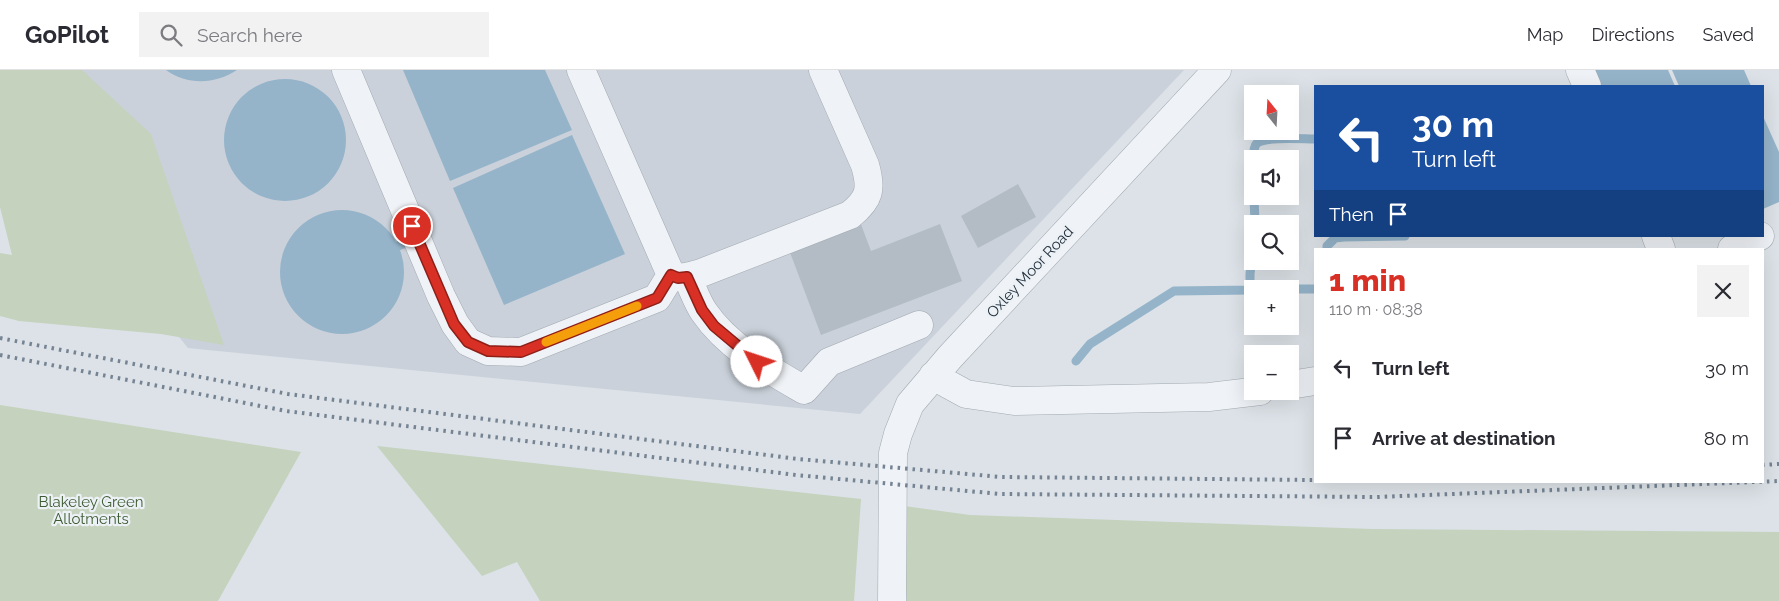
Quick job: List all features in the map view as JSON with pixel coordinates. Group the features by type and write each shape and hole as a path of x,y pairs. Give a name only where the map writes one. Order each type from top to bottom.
{"street":[{"path":"346,70 454,324 468,342 488,351 521,352 657,298 679,276 850,215 862,206 869,193 869,179 865,165 823,70"},
{"path":"581,70 679,276 714,326 757,362 804,390 829,362 919,325"},
{"name":"Oxley Moor Road","path":"892,601 893,453 898,434 910,404 933,376 1218,70"},
{"path":"1580,70 1587,85"},
{"path":"1764,235 1779,228"},
{"path":"1734,248 1759,237"},
{"path":"933,376 966,394 1014,401 1209,397 1244,393"},
{"path":"1299,383 1314,380"}],"shaded area":[{"path":"0,70 1184,70 860,414 188,348 0,117"}],"green space":[{"path":"0,70 82,70 151,134 224,345 161,334 19,321 0,316 0,253 12,255 0,207"},
{"name":"Blakeley Green Allotments","path":"0,405 301,452 218,601 0,601"},
{"path":"377,446 861,499 854,601 540,601 517,562 482,576"},
{"path":"904,506 970,515 1372,529 1779,532 1779,601 907,601"}],"water":[{"path":"166,70 237,70 220,78 193,81 183,79"},
{"path":"403,70 545,70 572,130 450,181"},
{"path":"1594,70 1668,70 1675,85 1601,85"},
{"path":"1672,70 1744,70 1751,85 1679,85"},
{"path":"285,79 297,80 308,84 319,89 328,97 336,106 341,117 345,128 345,152 341,163 336,174 328,183 319,191 308,196 297,200 285,201 273,200 262,196 251,191 242,183 234,174 229,163 225,152 224,140 225,128 229,117 234,106 242,97 251,89 262,84 273,80"},
{"path":"1764,118 1779,152 1779,202 1764,209"},
{"path":"572,135 625,254 504,305 453,188"},
{"path":"342,210 366,215 386,228 399,248 404,272 399,296 386,316 366,329 342,334 318,329 298,316 285,296 280,272 285,248 298,228 318,215"}],"building":[{"path":"1018,184 1036,217 978,248 961,216"},
{"path":"859,219 871,251 940,224 962,281 821,335 788,247"}],"waterway":[{"path":"1254,150 1257,143 1268,139 1314,139"},
{"path":"1254,205 1255,215"},
{"path":"398,246 408,242 408,235"},
{"path":"1327,248 1335,238 1344,237"},
{"path":"1250,270 1250,280"},
{"path":"1299,289 1314,289"},
{"path":"1076,361 1090,344 1174,291 1244,290"}],"railway":[{"path":"0,338 288,394 798,459 1001,477 1314,480"},
{"path":"0,355 286,411 796,475 1000,494 1377,497 1729,483"},
{"path":"1764,465 1779,464"},
{"path":"1764,482 1779,481"}],"slow traffic":[{"path":"546,342 637,306"}],"route":[{"path":"412,226 454,324 468,342 488,351 521,352 657,298 671,275 678,278 687,277 702,310 714,326 757,362"}]}
